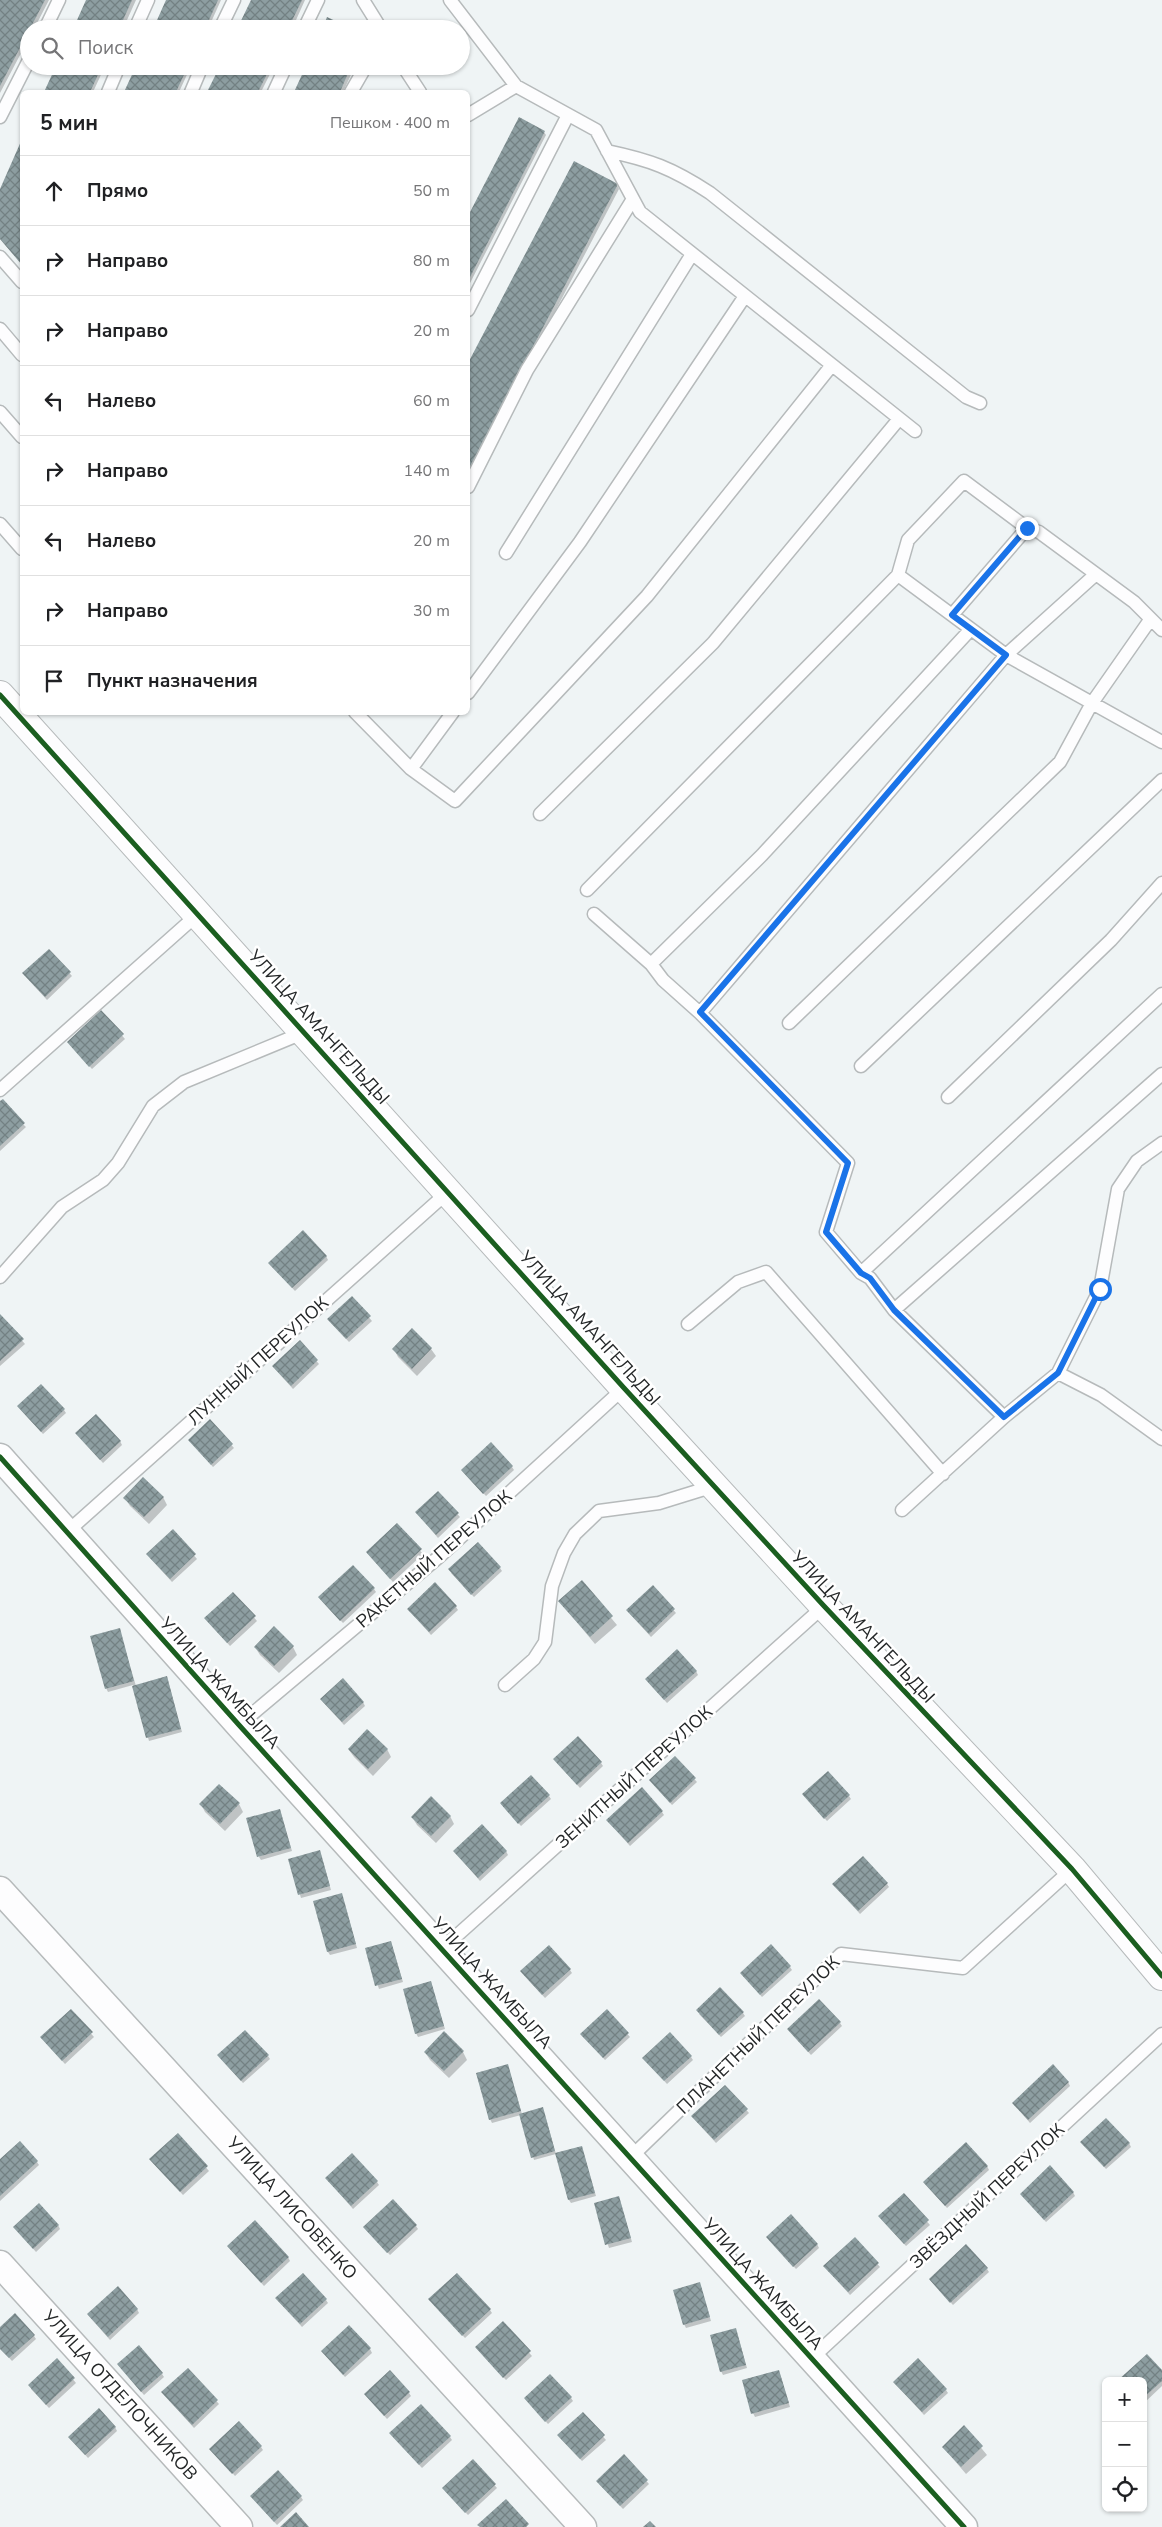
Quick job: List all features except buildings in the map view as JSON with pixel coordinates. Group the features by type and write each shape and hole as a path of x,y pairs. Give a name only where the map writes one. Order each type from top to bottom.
{"street":[{"name":"УЛИЦА АМАНГЕЛЬДЫ","path":"2,702 305,1032 624,1388 824,1606 1072,1869 1162,1976"},
{"name":"УЛИЦА ЖАМБЫЛА","path":"0,1457 239,1725 443,1948 964,2527"},
{"name":"УЛИЦА ЛИСОВЕНКО","path":"0,1890 583,2527"},
{"name":"УЛИЦА ОТДЕЛОЧНИКОВ","path":"0,2264 239,2527"}],"lane":[{"path":"49,20 59,0"},
{"path":"139,20 148,0"},
{"path":"224,20 234,0"},
{"path":"308,20 318,0"},
{"path":"363,0 375,20"},
{"path":"450,0 465,20"},
{"path":"470,26 516,86 596,130 640,212 914,431"},
{"path":"0,117 21,75"},
{"path":"109,90 115,75"},
{"path":"192,90 198,75"},
{"path":"275,90 282,75"},
{"path":"352,90 361,75"},
{"path":"408,75 417,90"},
{"path":"470,114 516,86"},
{"path":"470,306 568,115"},
{"path":"607,151 644,159 679,172 710,193 966,397 980,403"},
{"path":"470,483 527,370 633,200"},
{"path":"506,552 692,254"},
{"path":"0,256 20,280"},
{"path":"470,690 580,542 745,296"},
{"path":"0,329 20,353"},
{"path":"358,715 411,769 456,801 647,596 832,365"},
{"path":"0,412 20,435"},
{"path":"540,814 713,643 899,419"},
{"path":"586,890 898,575 908,540 964,481 1027,528 1039,532 1134,602 1162,630"},
{"path":"0,524 20,547"},
{"path":"952,615 1027,528"},
{"path":"700,1012 1006,655 1096,574"},
{"path":"898,575 1006,655 1162,742"},
{"path":"789,1023 1060,762 1092,703 1150,620"},
{"path":"651,964 762,854 971,629"},
{"path":"411,769 451,715"},
{"path":"861,1066 1162,780"},
{"path":"948,1097 1111,940 1162,883"},
{"path":"0,1090 198,914"},
{"path":"594,914 651,964 663,980 700,1012 848,1163 826,1232 861,1273 870,1278 894,1310 1004,1417"},
{"path":"861,1273 1162,994"},
{"path":"0,1277 62,1207 103,1180 118,1163 153,1106 184,1082 305,1032"},
{"path":"894,1310 1162,1074"},
{"path":"902,1510 1004,1417 1058,1373 1100,1289 1118,1189 1137,1160 1162,1143"},
{"name":"ЛУННЫЙ ПЕРЕУЛОК","path":"67,1532 449,1191"},
{"path":"688,1324 738,1282 766,1272 943,1474"},
{"path":"1058,1373 1101,1395 1162,1439"},
{"name":"РАКЕТНЫЙ ПЕРЕУЛОК","path":"239,1725 440,1556 624,1388"},
{"path":"505,1685 534,1659 545,1642 552,1586 564,1553 575,1534 599,1511 660,1502 714,1486"},
{"name":"ЗЕНИТНЫЙ ПЕРЕУЛОК","path":"443,1948 824,1606"},
{"name":"ПЛАНЕТНЫЙ ПЕРЕУЛОК","path":"631,2157 841,1954 963,1968 1072,1869"},
{"name":"ЗВЁЗДНЫЙ ПЕРЕУЛОК","path":"812,2358 1162,2034"}],"cycle path":[{"path":"0,695 624,1388 824,1606 1072,1869 1162,1976"},
{"path":"0,1457 239,1725 964,2527"}],"route":[{"path":"1027,528 952,615 1006,655 700,1012 848,1163 826,1232 861,1273 870,1278 894,1310 1004,1417 1058,1373 1100,1289"}]}
